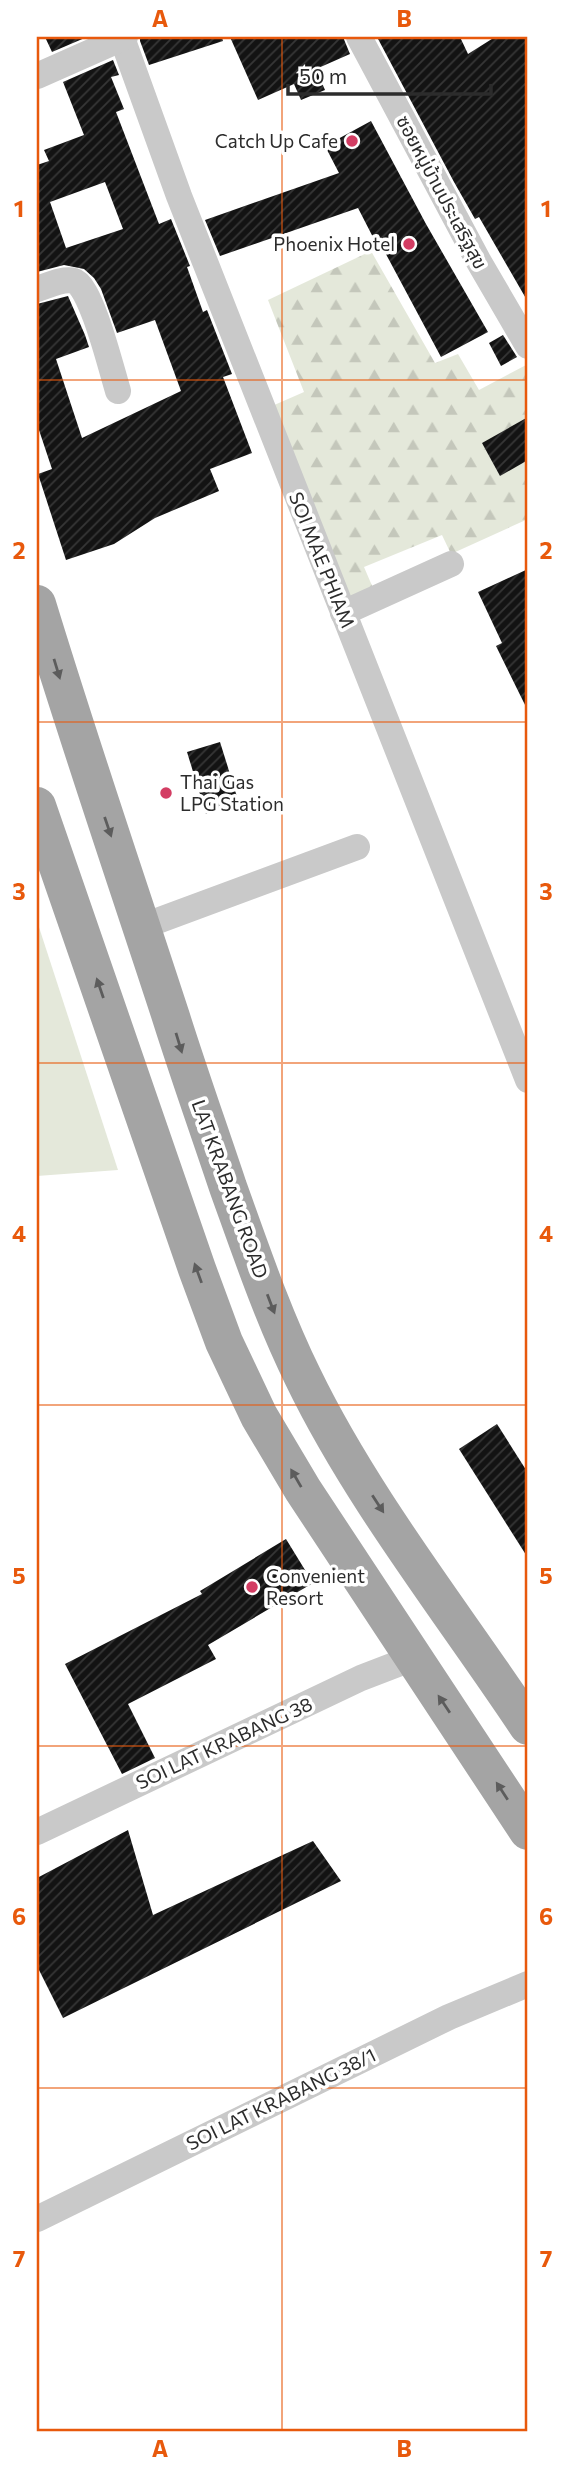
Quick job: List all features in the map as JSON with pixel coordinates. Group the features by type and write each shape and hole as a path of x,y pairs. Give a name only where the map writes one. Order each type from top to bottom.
{"main road":[{"name":"LAT KRABANG ROAD","path":"37,604 141,927 236,1208 279,1325 304,1379 369,1491 525,1721"},
{"path":"37,806 193,1257 224,1342 259,1416 303,1490 528,1831"},
{"path":"476,1751 525,1721"}],"street":[{"path":"37,76 123,37"},
{"name":"SOI MAE PHIAM","path":"123,37 161,150 528,1080"},
{"name":"ซอยหมู่บ้านประเสริฐสุข","path":"359,37 473,250 528,346"},
{"path":"37,289 63,281 79,284 90,302 118,391"},
{"path":"343,613 451,564"},
{"path":"141,927 357,847"},
{"name":"SOI LAT KRABANG 38","path":"37,1832 362,1678 413,1658"},
{"name":"SOI LAT KRABANG 38/1","path":"37,2219 437,2023 528,1984"}],"green space":[{"path":"371,251 435,363 458,354 479,390 528,364 528,519 451,554 442,535 364,567 373,588 348,600 272,406 304,392 268,300"},
{"path":"37,921 118,1170 37,1176"}],"building":[{"path":"45,37 87,37 52,52"},
{"path":"140,37 222,37 223,41 149,65"},
{"path":"230,37 343,37 350,54 316,69 325,90 301,100 294,84 258,100"},
{"path":"377,37 460,37 468,54 495,37 528,37 528,302 479,217 475,219"},
{"path":"113,60 119,75 111,77 124,109 116,112 159,224 171,219 190,266 187,267 203,312 207,310 232,374 223,377 252,453 210,469 219,491 155,518 114,544 66,560 38,474 52,469 37,424 37,304 68,296 85,335 89,347 56,359 82,438 181,391 155,320 117,333 101,289 84,269 64,265 37,272 37,165 49,161 44,150 84,135 63,82","holes":["105,182 123,229 66,248 50,202"]},
{"path":"371,121 488,332 441,357 380,243 377,245 358,208 220,256 205,220 339,173 325,146"},
{"path":"503,335 517,357 501,366 489,343"},
{"path":"528,417 528,460 500,476 482,443"},
{"path":"528,569 528,711 496,646 502,643 478,592"},
{"path":"220,742 239,803 206,814 187,752"},
{"path":"497,1424 528,1473 528,1558 459,1449"},
{"path":"286,1539 313,1583 208,1645 216,1659 128,1704 155,1758 122,1774 65,1664 202,1594 200,1591"},
{"path":"128,1830 153,1915 313,1841 341,1881 63,2018 37,1966 37,1878"}],"place":[{"name":"Catch Up Cafe","path":"352,141"},
{"name":"Phoenix Hotel","path":"409,244"},
{"name":"Thai Gas LPG Station","path":"166,793"},
{"name":"Convenient Resort","path":"252,1587"}]}
